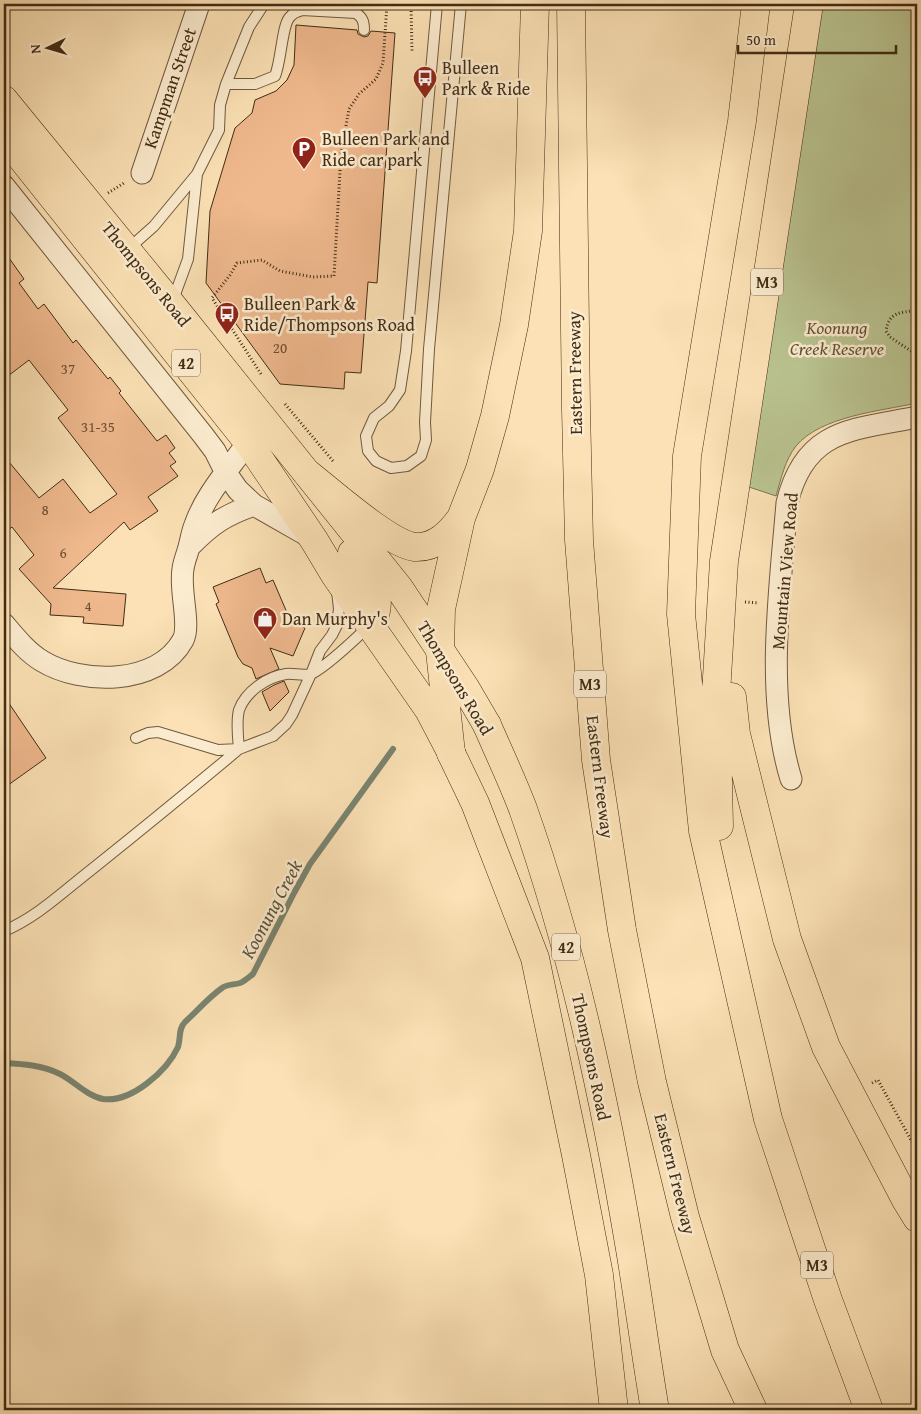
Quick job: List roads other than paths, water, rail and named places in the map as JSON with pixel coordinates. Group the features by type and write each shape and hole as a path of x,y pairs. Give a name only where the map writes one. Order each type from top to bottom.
{"main road":[{"path":"451,753 440,651 441,609 461,518 480,469 495,416 514,325 528,231 535,4"},
{"name":"Eastern Freeway","path":"571,4 579,540 596,760 622,930 654,1092 684,1217 724,1350 753,1410"},
{"name":"M3","path":"756,4 742,122 686,456 681,614 703,831 768,1119 828,1300 869,1410"},
{"name":"M3","path":"768,1119 734,949 719,828 716,694 724,561 809,4"},
{"name":"Thompsons Road","path":"4,100 88,204 117,257 248,442 314,540 335,575 371,624 429,710 475,802 535,958 599,1274 614,1410"},
{"name":"Thompsons Road","path":"4,136 117,257 171,304 402,592 466,689 487,725 522,807 573,971 617,1177 655,1410"},
{"path":"308,473 379,530 397,541 414,547 432,544 448,535 461,518"},
{"path":"308,473 372,585 378,599 378,609 371,624"},
{"path":"724,561 722,602 736,734 787,939 826,1046 913,1211"}],"street":[{"name":"Kampman Street","path":"142,173 199,4"},
{"name":"Thompsons Road","path":"4,186 203,435 215,451 226,473 238,490 254,504 314,540"},
{"name":"Mountain View Road","path":"791,779 779,712 778,679 779,605 787,503 791,488 803,462 824,441 852,430 917,417"},
{"path":"4,624 19,642 42,662 62,670 80,675 106,678 140,673 153,668 178,648 185,634 182,582 185,558 195,525 205,504 248,442"},
{"path":"189,547 210,526 230,513 254,504"}],"lane":[{"path":"117,257 154,226 197,174 219,130 220,105 248,27 264,4"},
{"path":"437,4 406,352 400,390 390,406 374,418 366,436 368,451 376,461 391,468 407,466 421,456 426,440 424,422 429,349 461,4"},
{"path":"226,84 255,84 265,82 275,76 279,67 287,19 294,12 302,10 356,13 364,22 364,30"},
{"path":"171,304 188,258 197,174"},
{"path":"136,738 148,733 158,732 218,750 239,749 273,736 286,724 292,715 312,674 320,651 337,625 339,609 335,575"},
{"path":"239,749 238,717 240,710 251,693 270,678 287,674 312,674 350,644 371,624"},
{"path":"4,930 21,923 51,902 239,749"}],"waterway":[{"name":"Koonung Creek","path":"4,1063 32,1066 53,1071 86,1092 103,1099 125,1096 147,1084 166,1066 173,1056 178,1047 180,1031 185,1022 222,988 240,983 253,974 310,864 393,749"}],"place":[{"name":"Bulleen Park & Ride","path":"425,99"},
{"name":"Bulleen Park and Ride car park","path":"304,170"},
{"name":"Bulleen Park & Ride/Thompsons Road","path":"227,335"},
{"name":"Dan Murphy's","path":"265,640"}],"park label":[{"name":"Koonung Creek Reserve","path":"837,338"}]}
